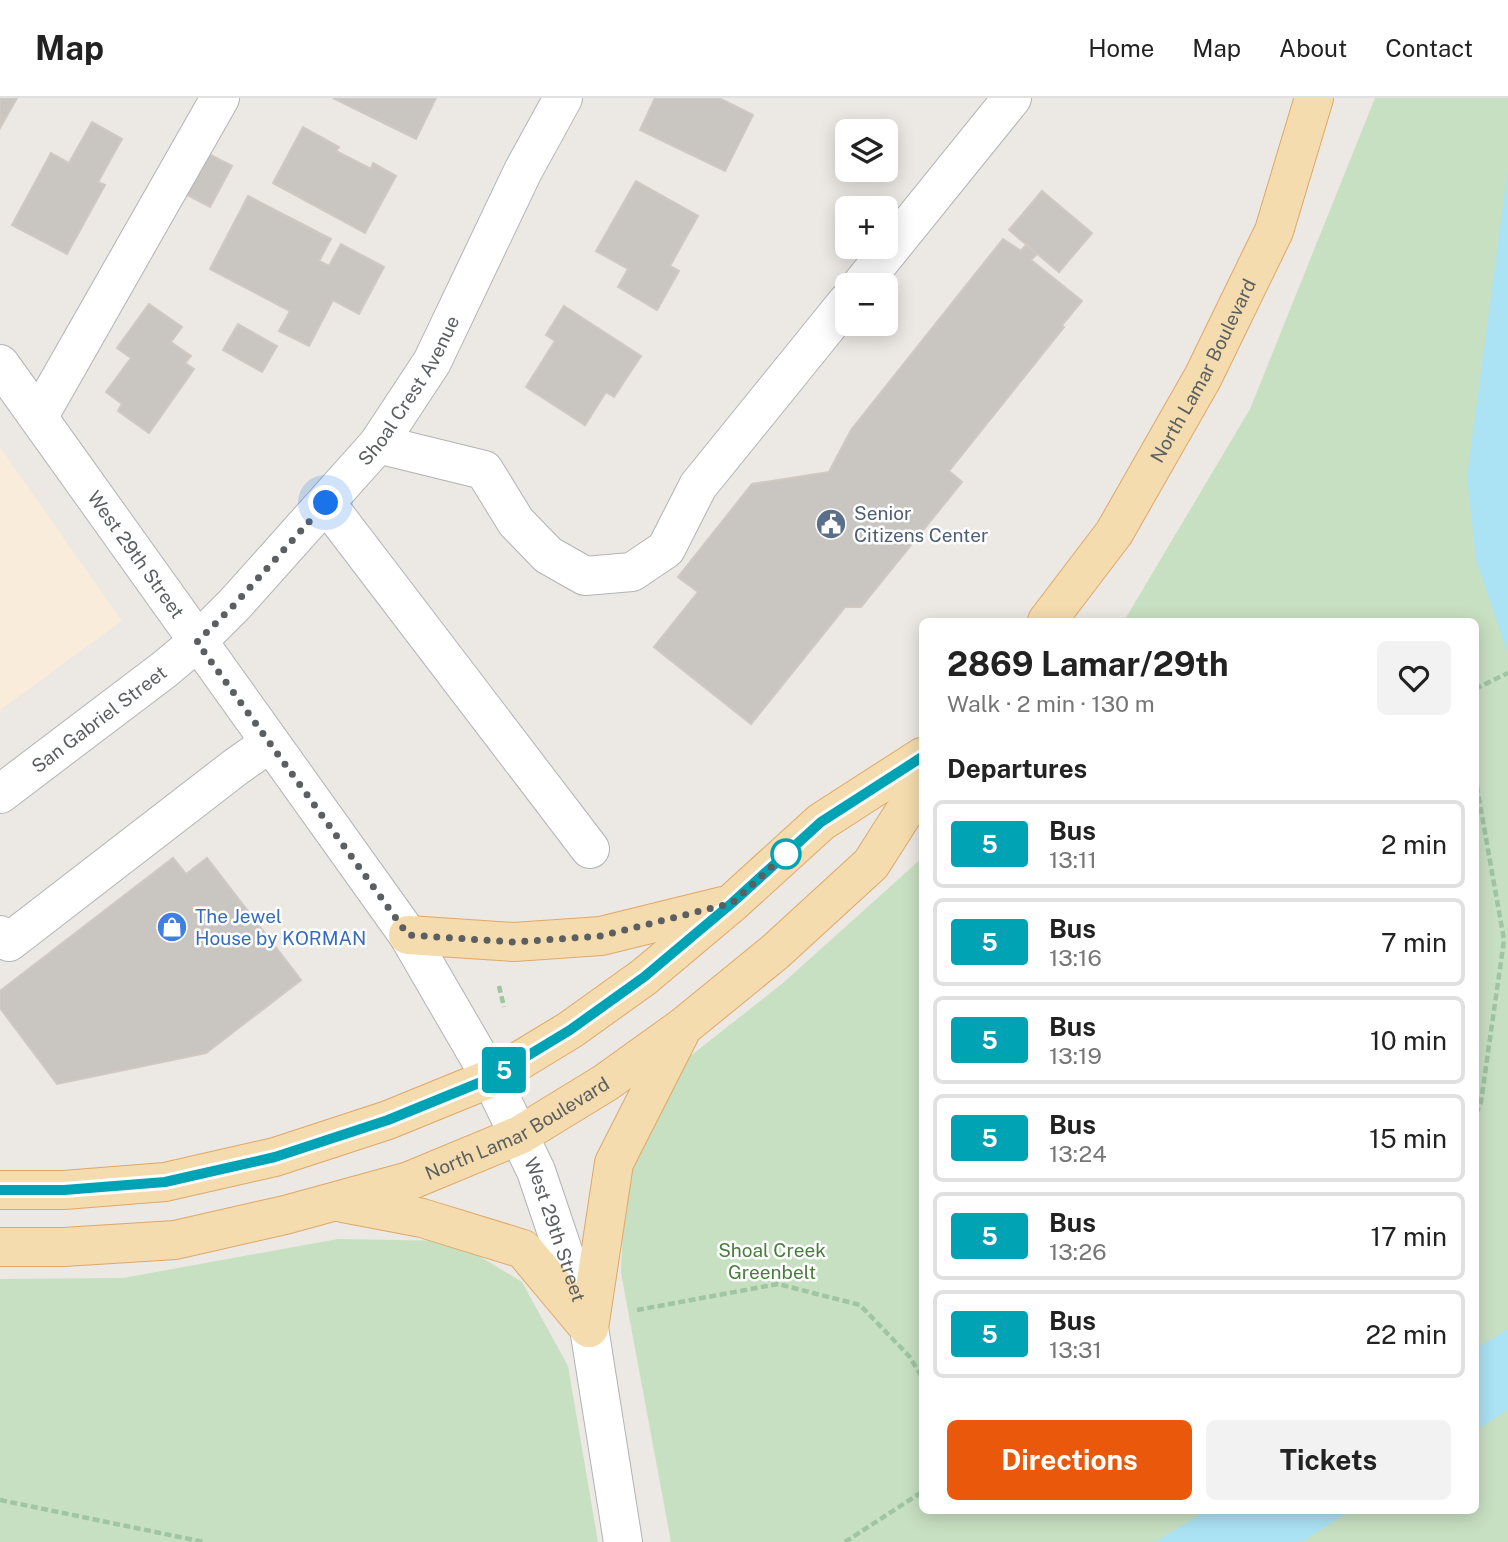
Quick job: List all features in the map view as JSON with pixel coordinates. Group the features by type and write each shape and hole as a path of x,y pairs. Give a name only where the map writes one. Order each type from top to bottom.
{"main road":[{"name":"North Lamar Boulevard","path":"1049,618 1114,533 1203,377 1274,231 1314,98"},
{"path":"0,1190 64,1190 177,1179 288,1153 388,1120 491,1078 570,1030 644,977 732,903 821,822 919,759"},
{"name":"North Lamar Boulevard","path":"0,1247 64,1247 175,1240 285,1215 409,1181 520,1135 606,1083 683,1027 775,952 871,864 919,789"},
{"path":"408,935 514,942 601,936 732,903"},
{"path":"589,1328 614,1163 683,1027"},
{"path":"333,1201 422,1218 523,1250 589,1328"}],"street":[{"path":"38,416 219,98"},
{"name":"Shoal Crest Avenue","path":"197,642 234,605 378,444 432,362 523,171 563,98"},
{"path":"871,273 1012,98"},
{"path":"378,444 484,470 516,522 548,555 585,576 632,572 666,549 698,486 835,317"},
{"name":"West 29th Street","path":"0,364 408,935 491,1078 536,1171 589,1328 623,1542"},
{"path":"326,503 590,849"},
{"name":"San Gabriel Street","path":"0,794 197,642"},
{"path":"4,938 270,743"}],"path":[{"path":"1479,687 1508,673"},
{"path":"1479,799 1504,940 1479,1107"},
{"path":"500,981 499,990 505,1008"},
{"path":"635,1300 638,1312 778,1284 860,1305 909,1356 919,1372"},
{"path":"845,1542 919,1494"},
{"path":"0,1500 204,1542"}],"shaded area":[{"path":"0,447 122,621 0,710"}],"green space":[{"name":"Shoal Creek Greenbelt","path":"1375,98 1508,98 1508,1542 671,1542 621,1273 624,1199 643,1121 670,1072 783,983 919,861 919,1514 1479,1514 1479,618 1126,618 1250,409"},
{"path":"338,1239 454,1241 522,1282 568,1366 598,1542 0,1542 0,1279 123,1278"}],"water":[{"path":"1508,168 1508,654 1476,560 1467,477"},
{"path":"1508,1329 1508,1410 1479,1428 1479,1347"},
{"path":"1201,1514 1346,1514 1302,1542 1155,1542"}],"building":[{"path":"0,98 17,98 0,128"},
{"path":"333,98 436,98 416,139"},
{"path":"655,98 719,98 753,115 725,171 640,130"},
{"path":"92,122 122,139 98,182 105,185 67,254 12,225 51,153 69,163"},
{"path":"303,127 339,147 336,151 371,169 373,163 396,176 365,233 273,183"},
{"path":"197,148 232,166 210,207 176,189"},
{"path":"636,181 698,216 670,266 679,271 657,310 618,287 628,269 596,251"},
{"path":"1042,191 1092,233 1059,272 1009,230"},
{"path":"248,196 331,239 319,261 329,266 341,244 384,267 359,314 333,300 309,346 279,331 290,311 210,269"},
{"path":"1003,239 1021,251 1026,245 1037,254 1031,260 1082,301 949,471 962,482 861,607 845,607 751,724 654,647 698,592 678,577 752,484 829,472 851,430"},
{"path":"149,304 182,327 171,342 191,356 185,363 194,369 149,433 118,411 122,404 106,392 131,358 117,348"},
{"path":"564,306 641,356 614,397 606,392 585,425 526,387 555,341 546,335"},
{"path":"238,324 277,346 262,372 223,350"},
{"name":"The Jewel House by KORMAN","path":"173,858 186,874 207,858 301,980 206,1053 57,1084 0,1008 0,991"}],"bus line":[{"name":"5","path":"0,1190 64,1190 165,1182 275,1157 388,1120 491,1078 570,1030 644,977 732,903 821,822 919,759"}],"place":[{"name":"Senior Citizens Center","path":"831,524"},
{"name":"The Jewel House by KORMAN","path":"172,927"}],"route":[{"path":"326,503 197,642 408,935 514,942 601,936 732,903 786,854"}]}
